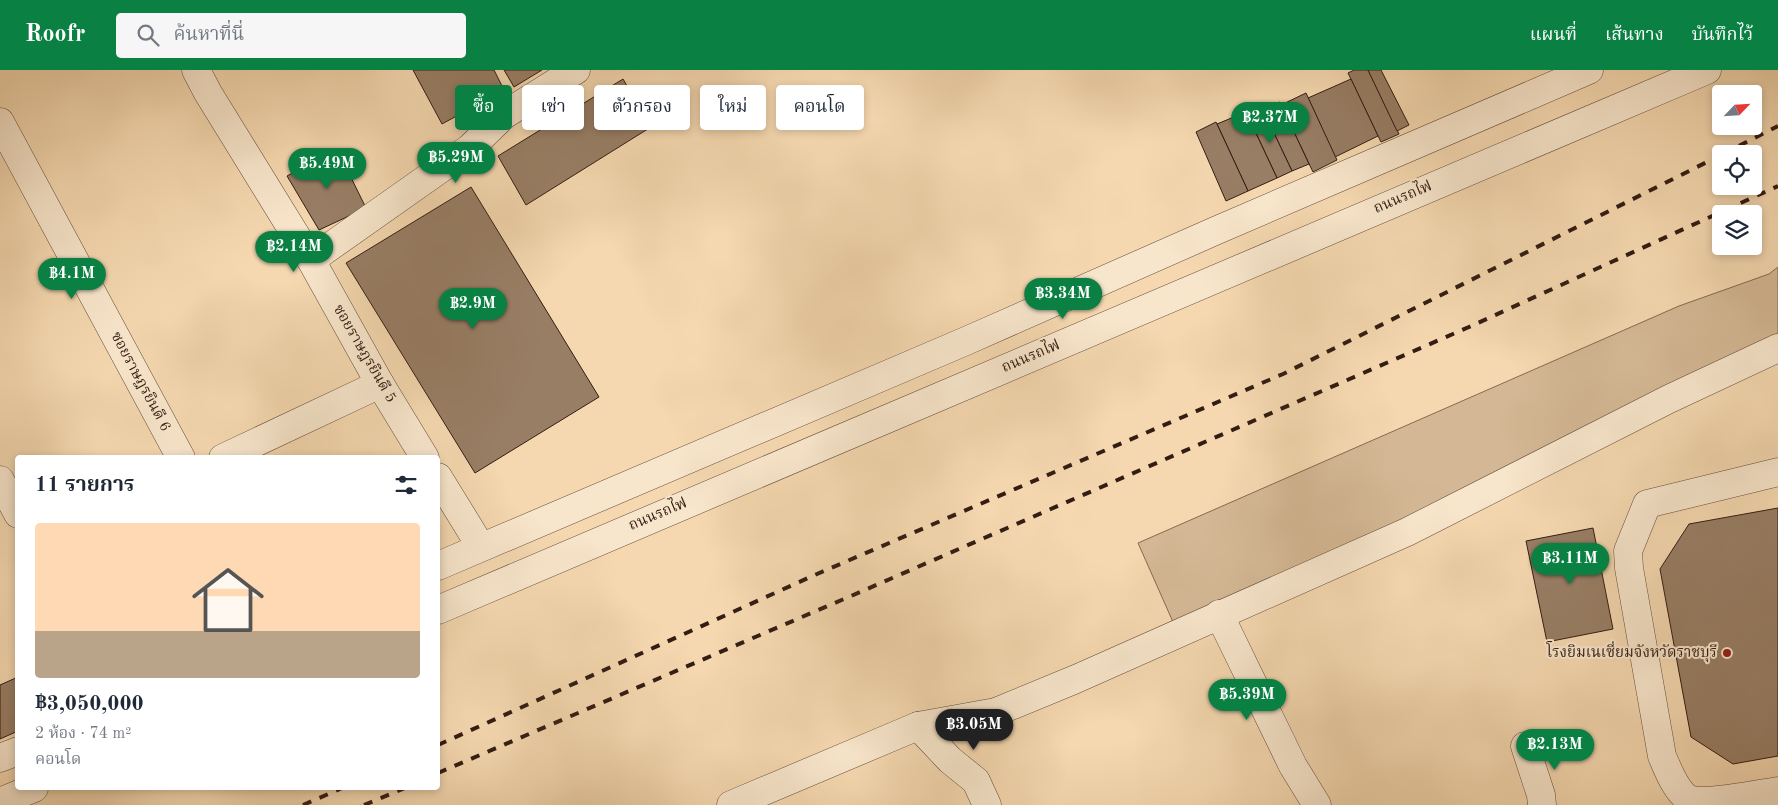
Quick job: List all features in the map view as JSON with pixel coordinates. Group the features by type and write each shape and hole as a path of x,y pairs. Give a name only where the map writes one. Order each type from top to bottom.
{"street":[{"name":"ซอยราษฎรยินดี 5","path":"196,70 208,93 311,260 380,384 423,455"},
{"path":"311,260 470,148 504,115 576,70"},
{"path":"440,565 966,341 1589,70"},
{"name":"ถนนรถไฟ","path":"440,609 1707,70"},
{"name":"ซอยราษฎรยินดี 6","path":"0,122 179,455"},
{"path":"731,805 918,726 996,712 1076,679 1218,614 1407,532 1669,399 1778,348"},
{"path":"229,455 380,384"},
{"path":"1778,472 1647,504 1628,551 1629,568 1662,756 1674,784 1688,799 1706,802 1778,792"},
{"path":"0,480 15,508"},
{"path":"440,480 481,547"},
{"path":"1218,614 1293,766 1317,805"},
{"path":"918,726 950,760 976,781 987,805"},
{"path":"1525,746 1541,796 1542,805"},
{"path":"0,758 15,752"},
{"path":"0,802 29,790"}],"shaded area":[{"path":"1778,267 1778,337 1354,543 1173,622 1138,543 1679,306 1769,274"}],"building":[{"path":"413,70 494,70 502,85 455,85 455,117 442,124"},
{"path":"504,70 542,70 514,87"},
{"path":"1354,70 1368,70 1399,134 1381,142 1348,73"},
{"path":"1368,70 1381,70 1409,125 1397,131"},
{"path":"623,79 626,85 613,85"},
{"path":"1351,79 1378,136 1335,157 1308,98"},
{"path":"1306,93 1337,160 1313,172 1281,105"},
{"path":"594,97 594,130 646,130 526,205 498,156 540,130 584,130 584,103"},
{"path":"1280,102 1309,164 1292,171 1263,110"},
{"path":"1263,110 1292,171 1277,178 1248,116"},
{"path":"1246,112 1277,178 1248,191 1217,124"},
{"path":"1216,122 1248,191 1226,201 1196,132"},
{"path":"337,149 366,208 319,230 287,176"},
{"path":"471,187 599,397 475,473 346,263"},
{"name":"โรงยิมเนเซี่ยมจังหวัดราชบุรี","path":"1778,508 1778,756 1733,764 1691,737 1660,569 1689,524"},
{"path":"1593,528 1613,629 1547,642 1526,541"},
{"path":"15,678 15,732 0,739 0,685"}],"railway":[{"path":"1741,145 1778,126"},
{"path":"440,744 817,574 1283,374 1712,160"},
{"path":"440,772 851,596 1469,327 1778,186"},
{"path":"303,805 337,790"},
{"path":"364,805 400,790"}],"place":[{"name":"โรงยิมเนเซี่ยมจังหวัดราชบุรี","path":"1727,653"}]}
